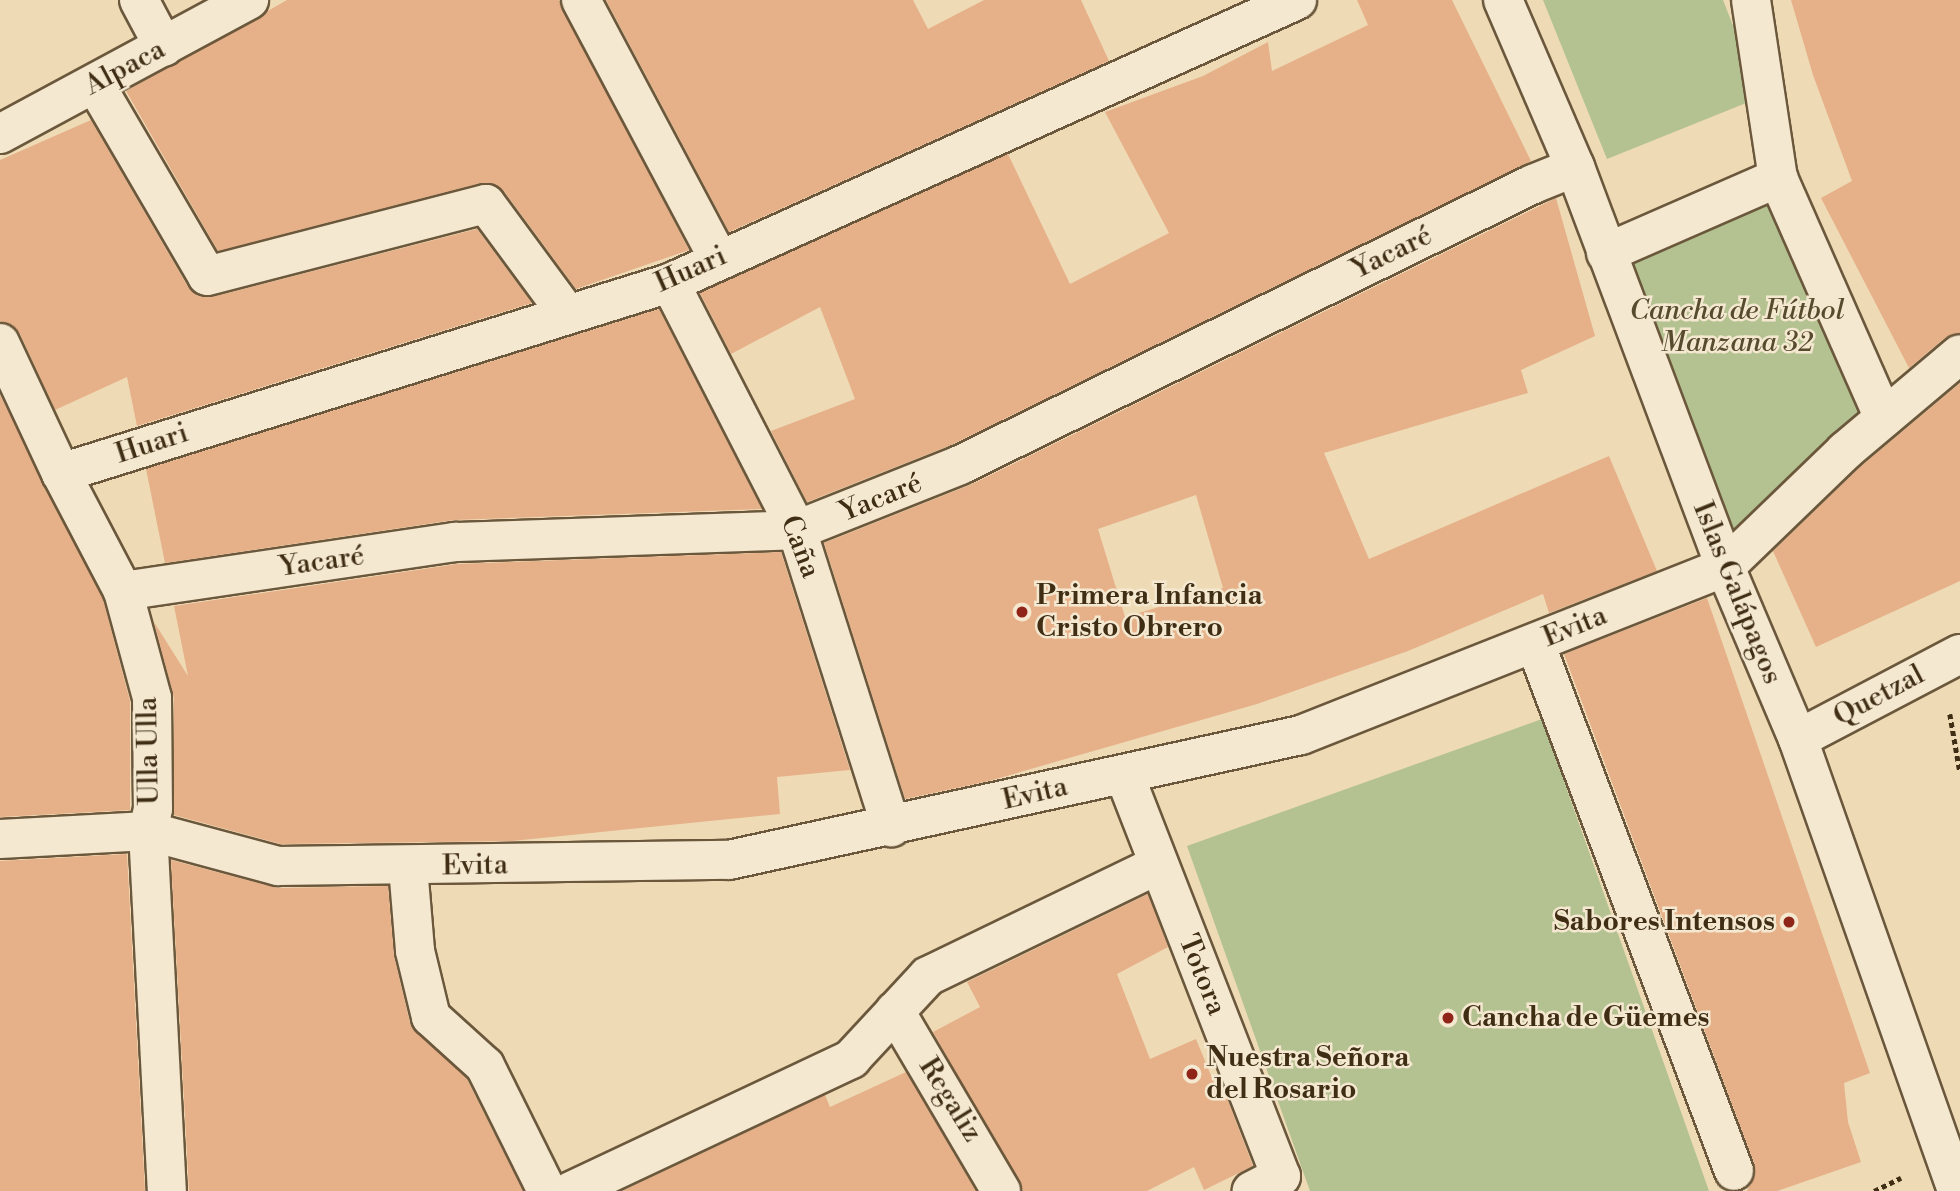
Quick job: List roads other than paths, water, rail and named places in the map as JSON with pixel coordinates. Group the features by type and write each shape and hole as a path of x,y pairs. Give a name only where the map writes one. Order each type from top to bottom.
{"street":[{"path":"139,0 164,47"},
{"name":"Alpaca","path":"0,134 249,0"},
{"path":"581,0 718,258"},
{"name":"Huari","path":"61,473 670,283 718,258 1297,0"},
{"name":"Islas Galápagos","path":"1503,0 1575,167 1725,567 1798,739 1957,1191"},
{"path":"1751,0 1778,178 1884,418"},
{"path":"95,84 207,276 486,204 567,314"},
{"name":"Yacaré","path":"123,591 455,542 797,530 960,465 1533,184 1575,167"},
{"path":"1606,253 1778,178"},
{"name":"Caña","path":"670,283 797,530 891,827"},
{"name":"Ulla Ulla","path":"0,343 61,473 123,591 152,698 153,809 148,831 167,1191"},
{"name":"Evita","path":"0,839 148,831 278,866 408,867 729,860 891,827 1301,735 1725,567 1884,418 1960,354"},
{"path":"1535,643 1734,1171"},
{"name":"Quetzal","path":"1798,739 1960,654"},
{"name":"Totora","path":"1124,774 1267,1183"},
{"path":"571,1191 851,1059 928,976 1158,865"},
{"path":"408,867 415,951 432,1017 485,1066 547,1191"},
{"name":"Regaliz","path":"895,1012 989,1163 1001,1191"}],"place":[{"name":"Primera Infancia Cristo Obrero","path":"1022,612"},
{"name":"Sabores Intensos","path":"1789,922"},
{"name":"Cancha de Güemes","path":"1448,1018"},
{"name":"Nuestra Señora del Rosario","path":"1192,1074"}],"park label":[{"name":"Cancha de Fútbol Manzana 32","path":"1737,327"}]}
